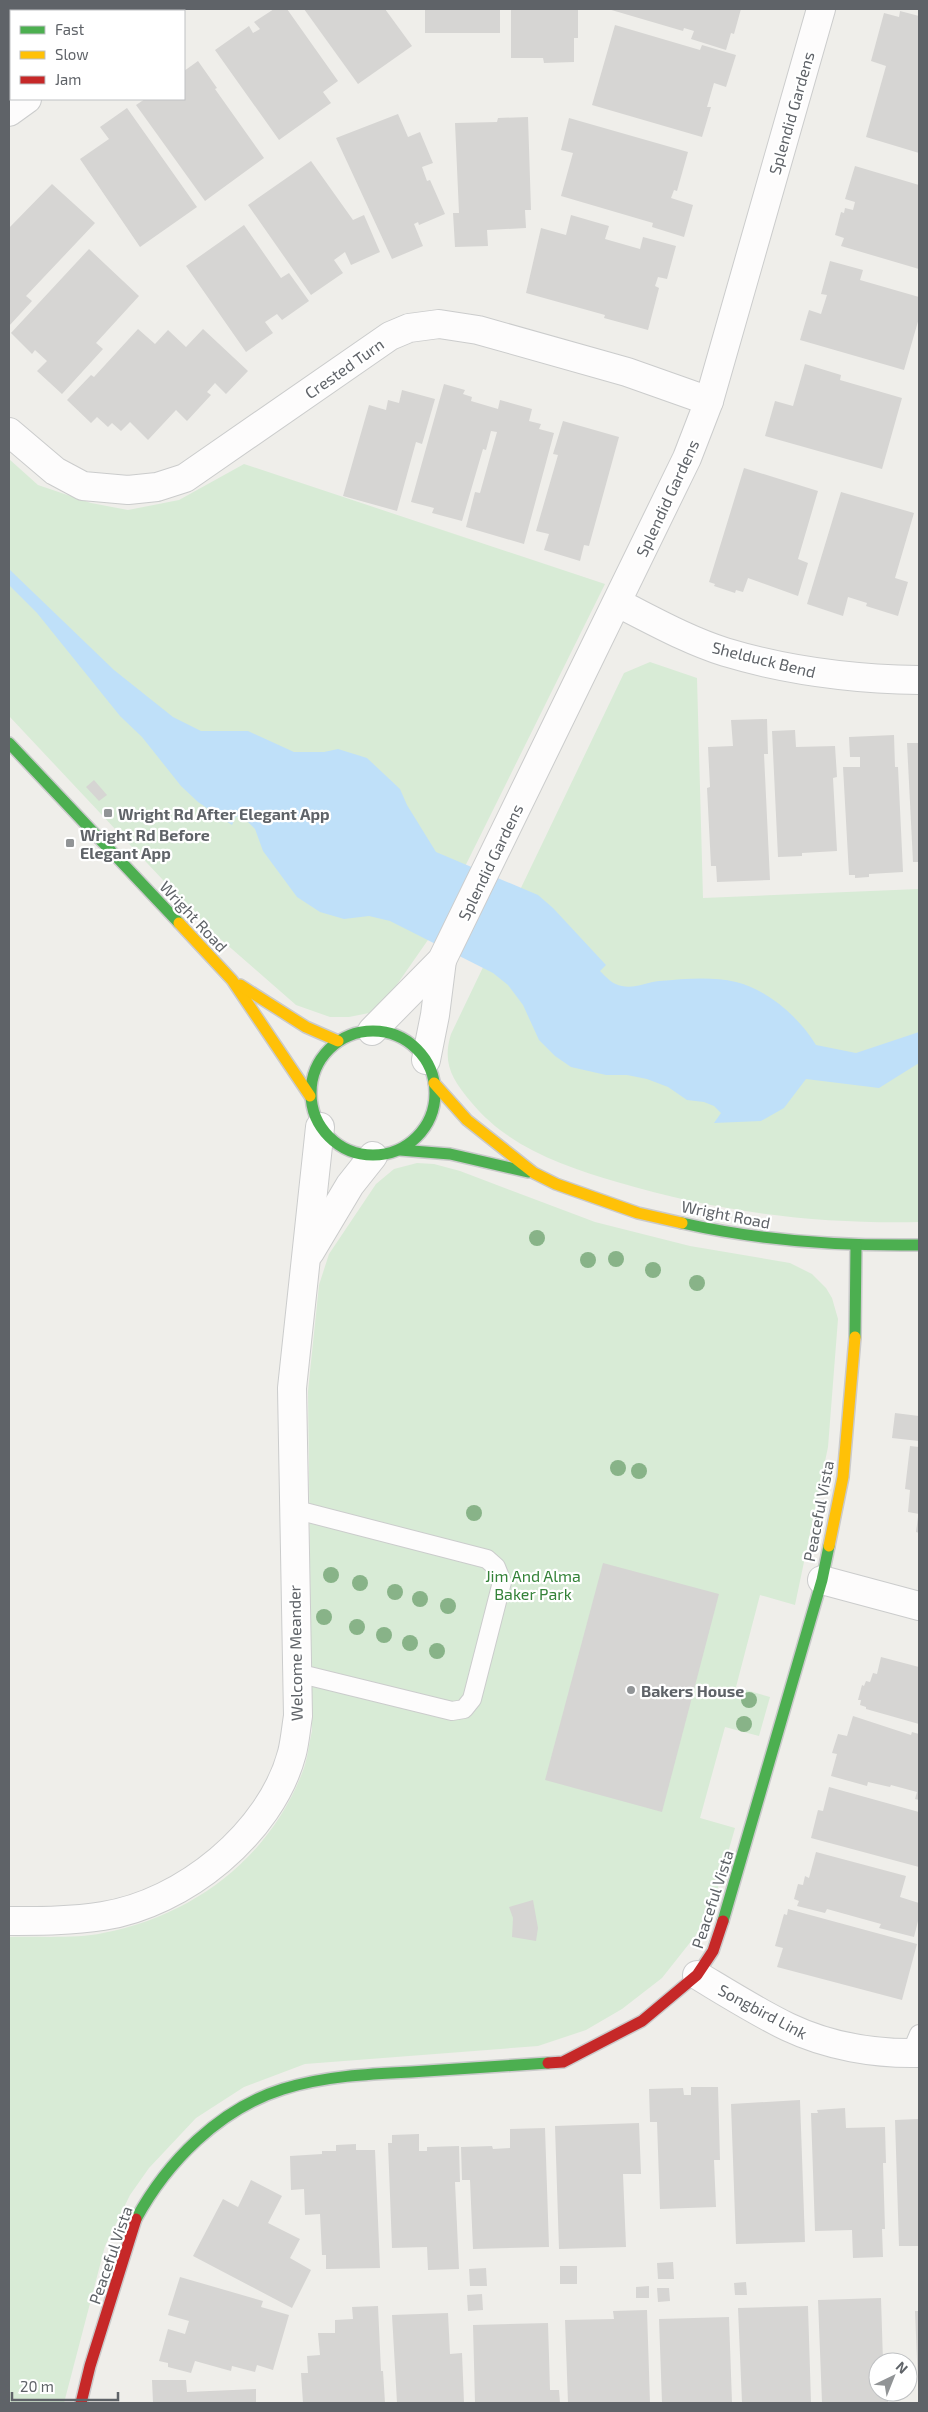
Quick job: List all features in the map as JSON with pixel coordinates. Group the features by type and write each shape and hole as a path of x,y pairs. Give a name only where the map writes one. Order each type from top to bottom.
{"street":[{"name":"Splendid Gardens","path":"372,1030 442,960 618,603 687,458 710,401 821,9"},
{"path":"9,112 26,100"},
{"name":"Crested Turn","path":"9,432 55,471 83,486 128,490 157,487 185,478 390,336 409,328 439,324 478,330 627,372 710,401"},
{"name":"Shelduck Bend","path":"618,603 684,636 725,652 819,673 868,680 919,680"},
{"name":"Wright Road","path":"9,743 232,980 310,1096"},
{"name":"Splendid Gardens","path":"430,1071 442,960"},
{"name":"Wright Road","path":"232,980 306,1027 338,1041"},
{"path":"372,1030 393,1034 411,1044 430,1071 434,1108 427,1125 415,1140 400,1150 373,1156 353,1153 334,1142 320,1127 312,1112 310,1096 313,1074 322,1056 338,1041 355,1033 372,1030"},
{"name":"Wright Road","path":"430,1071 467,1120 534,1173 556,1184 638,1213 730,1234 793,1242 856,1246 919,1246"},
{"name":"Welcome Meander","path":"9,1921 58,1920 104,1916 132,1910 157,1900 198,1878 216,1864 251,1830 283,1775 292,1754 298,1716 292,1388 320,1127"},
{"name":"Wright Road","path":"400,1150 450,1154 534,1173"},
{"name":"Welcome Meander","path":"306,1258 350,1184 373,1156"},
{"name":"Peaceful Vista","path":"81,2403 90,2366 136,2219 152,2191 192,2143 244,2106 283,2089 344,2076 563,2062 642,2021 698,1976 713,1951 730,1902 822,1580 843,1477 849,1425 857,1311 856,1246"},
{"path":"822,1580 919,1606"},
{"name":"Songbird Link","path":"698,1976 787,2027 819,2040 856,2048 917,2047"}],"lane":[{"path":"293,1509 487,1559 496,1567 502,1582 472,1699 464,1709 452,1711 297,1673"}],"green space":[{"path":"9,459 38,485 91,503 128,510 179,500 244,464 605,584 430,937 389,996 369,1013 349,1017 330,1017 296,1005 209,929 9,716"},
{"path":"650,662 697,678 703,898 919,889 919,1222 842,1221 766,1214 692,1201 597,1176 557,1162 519,1143 486,1118 471,1102 454,1078 448,1062 448,1044 451,1034 624,673"},
{"name":"Jim And Alma Baker Park","path":"417,1163 434,1164 460,1171 595,1222 690,1246 790,1263 812,1274 826,1288 832,1298 838,1319 828,1447 795,1605 760,1595 736,1687 770,1697 759,1736 725,1727 700,1818 735,1828 717,1891 696,1935 662,1978 622,2009 586,2030 538,2046 305,2064 244,2087 196,2118 149,2168 130,2195 105,2246 64,2403 9,2403 9,1937 92,1935 136,1925 168,1912 198,1897 226,1877 272,1829 290,1800 307,1759 312,1731 308,1391 319,1285 329,1254 376,1184 394,1169"}],"water":[{"path":"9,569 114,670 173,717 201,731 248,731 294,752 324,752 338,749 367,758 400,789 407,805 436,852 538,895 553,908 606,965 600,971 616,984 631,987 659,981 698,979 736,982 760,991 782,1006 801,1024 816,1045 856,1053 919,1032 919,1063 879,1088 806,1079 784,1108 761,1121 714,1123 721,1113 714,1106 704,1102 687,1100 668,1087 647,1079 627,1075 606,1075 571,1067 555,1056 539,1040 523,1005 508,985 493,973 390,921 369,916 344,919 320,912 297,897 263,851 255,829 247,821 236,816 232,825 198,802 181,786 142,737 120,716 37,613 9,585"}],"building":[{"path":"274,9 287,9 338,81 323,92 331,103 279,140 215,50 249,26 253,33 260,29 254,22"},
{"path":"304,9 385,9 412,46 358,84"},
{"path":"425,9 500,9 500,33 425,33"},
{"path":"511,9 578,9 578,38 574,38 574,62 544,63 543,58 511,58"},
{"path":"608,9 741,9 734,34 731,33 726,50 691,39 694,31 684,28 683,31"},
{"path":"900,11 919,16 919,153 866,137 886,66 871,61 884,13 899,17"},
{"path":"615,25 700,50 702,45 736,55 726,87 714,83 707,107 711,107 702,137 592,105"},
{"path":"198,61 217,88 215,89 264,158 205,201 136,105 144,100 185,100 185,70"},
{"path":"127,108 197,207 140,247 80,159 109,139 100,127"},
{"path":"398,114 408,137 420,132 433,163 422,167 427,181 430,180 445,214 419,225 418,222 414,224 423,246 392,259 336,138"},
{"path":"528,117 531,210 525,210 526,228 487,230 488,246 455,247 453,213 459,213 455,123 497,122 498,118"},
{"path":"569,118 688,152 677,191 674,190 671,198 693,205 684,237 652,227 653,223 561,196 573,153 561,150"},
{"path":"311,161 353,220 364,215 380,252 351,265 345,252 334,260 343,273 311,295 248,205"},
{"path":"855,166 919,185 919,269 841,246 844,238 835,235 841,212 844,213 845,208 853,210 855,202 845,199"},
{"path":"52,184 95,223 26,296 32,301 9,326 9,228"},
{"path":"571,215 609,226 605,239 640,249 643,237 676,246 667,279 658,277 655,286 659,288 648,330 604,318 605,315 526,293 541,228 566,235"},
{"path":"244,225 281,278 289,273 309,301 282,320 277,314 265,322 273,333 246,352 186,266"},
{"path":"89,249 139,296 96,343 103,349 62,394 37,371 47,361 35,350 32,354 11,333"},
{"path":"830,261 863,270 860,280 919,297 919,318 904,370 800,340 809,310 821,314 827,295 821,294"},
{"path":"138,329 155,344 168,330 186,347 203,329 248,371 226,394 215,383 207,392 211,395 187,421 176,410 148,440 130,422 121,431 112,423 108,427 97,417 91,423 67,400 91,375 94,377"},
{"path":"805,364 841,375 840,380 902,398 882,469 765,436 775,401 793,406"},
{"path":"444,384 465,390 463,394 472,397 471,401 498,409 500,400 532,409 529,421 541,424 539,429 554,433 524,544 466,527 475,492 480,493 497,432 491,431 486,450 483,449 462,521 432,513 434,508 411,502"},
{"path":"402,390 435,399 422,444 416,442 397,511 343,496 369,405 386,410 388,400 399,403"},
{"path":"563,421 619,437 589,546 584,545 580,561 544,550 549,534 536,531 558,455 553,454"},
{"path":"744,468 818,491 798,559 808,563 798,596 748,578 743,592 736,590 735,593 714,586 715,584 709,582"},
{"path":"841,492 914,513 895,578 908,582 898,616 866,606 867,603 848,597 843,616 807,604"},
{"path":"767,719 768,754 764,754 770,880 717,882 716,866 711,866 707,788 710,787 708,747 733,746 731,720"},
{"path":"795,730 796,747 835,746 837,777 833,778 837,851 802,853 802,856 778,857 772,731"},
{"path":"894,735 895,767 898,767 903,872 869,874 869,877 855,878 855,875 849,875 843,767 860,767 860,757 850,757 849,737"},
{"path":"907,743 919,743 919,862 913,862"},
{"path":"94,780 107,795 99,801 86,787"},
{"path":"895,1413 919,1416 919,1441 892,1438"},
{"path":"910,1446 919,1447 919,1514 908,1512 910,1490 905,1489"},
{"path":"919,1517 919,1533 916,1532"},
{"name":"Bakers House","path":"603,1563 719,1594 662,1812 545,1780"},
{"path":"881,1657 919,1667 919,1724 866,1709 866,1707 860,1705 861,1700 858,1700 862,1685 864,1686 866,1681 870,1682 873,1673 877,1674"},
{"path":"853,1716 911,1735 912,1732 919,1734 919,1800 915,1799 917,1792 891,1785 890,1787 868,1782 867,1786 831,1776 837,1754 832,1753 838,1734 847,1736"},
{"path":"829,1787 919,1812 919,1867 811,1838 818,1810 823,1811"},
{"path":"816,1852 906,1876 900,1897 919,1903 919,1917 914,1937 879,1928 881,1924 827,1909 825,1913 797,1906 799,1901 794,1899 798,1884 803,1885 805,1876 809,1878"},
{"path":"533,1900 538,1928 536,1941 512,1937 513,1918 509,1907"},
{"path":"788,1909 917,1944 902,2000 777,1967 783,1948 775,1946 784,1914 787,1915"},
{"path":"691,2087 718,2087 720,2160 714,2160 716,2207 660,2209 657,2122 650,2122 649,2089 683,2088 684,2095 691,2095"},
{"path":"800,2100 805,2242 736,2244 731,2104"},
{"path":"845,2108 846,2128 885,2127 886,2163 883,2163 885,2229 882,2229 883,2257 853,2258 852,2230 815,2231 811,2113 818,2113 817,2110"},
{"path":"919,2119 919,2246 899,2246 895,2120"},
{"path":"639,2123 641,2174 623,2174 626,2247 559,2249 555,2126"},
{"path":"545,2128 549,2247 473,2249 470,2180 462,2180 461,2147 492,2146 493,2149 510,2148 510,2129"},
{"path":"419,2134 419,2151 427,2151 427,2147 459,2146 460,2182 455,2182 459,2269 428,2270 427,2247 392,2248 388,2143 392,2143 392,2135"},
{"path":"356,2144 356,2150 375,2150 380,2268 326,2269 326,2255 322,2255 320,2214 305,2215 304,2189 291,2190 290,2156 322,2154 322,2151 336,2151 336,2145"},
{"path":"251,2180 282,2196 268,2223 300,2239 290,2258 311,2270 292,2308 193,2256 223,2199 238,2207"},
{"path":"673,2262 674,2279 658,2279 657,2263"},
{"path":"560,2266 577,2266 577,2284 560,2284"},
{"path":"486,2268 487,2286 470,2286 469,2269"},
{"path":"180,2277 263,2301 261,2307 289,2315 273,2370 257,2365 255,2372 232,2366 231,2371 195,2361 191,2373 168,2367 168,2363 159,2361 168,2329 185,2334 189,2321 168,2315"},
{"path":"746,2282 747,2295 735,2295 734,2283"},
{"path":"649,2286 649,2298 636,2298 636,2287"},
{"path":"657,2288 669,2288 670,2301 658,2302"},
{"path":"482,2294 483,2310 468,2311 467,2295"},
{"path":"881,2298 883,2352 868,2352 868,2402 888,2403 822,2403 818,2300"},
{"path":"378,2306 381,2371 383,2371 385,2403 303,2403 301,2373 308,2373 307,2356 320,2355 318,2333 335,2333 335,2320 353,2319 352,2307"},
{"path":"808,2306 811,2403 742,2403 738,2308"},
{"path":"647,2310 650,2403 568,2403 565,2320 614,2319 613,2311"},
{"path":"915,2311 919,2311 919,2384"},
{"path":"448,2313 450,2354 462,2353 464,2403 397,2403 392,2315"},
{"path":"729,2317 732,2403 662,2403 659,2319"},
{"path":"548,2323 550,2390 559,2390 560,2403 475,2403 473,2325"},
{"path":"152,2380 186,2380 187,2392 256,2389 256,2403 153,2403"}],"traffic: fast":[{"path":"9,743 179,923"},
{"path":"373,1031 397,1035 417,1049 431,1069 435,1093 431,1117 417,1137 397,1151 373,1155 349,1151 329,1137 315,1117 311,1093 315,1069 329,1049 349,1035 373,1031"},
{"path":"400,1150 450,1154 528,1172"},
{"path":"682,1223 741,1234 800,1241 859,1245 919,1245"},
{"path":"855,1337 856,1246"},
{"path":"723,1921 822,1580 829,1546"},
{"path":"136,2219 163,2177 197,2140 237,2110 283,2089 347,2076 548,2063"}],"traffic: slow":[{"path":"179,923 232,980 310,1096"},
{"path":"240,985 306,1027 338,1041"},
{"path":"434,1083 467,1120 534,1173 556,1184 638,1213 682,1223"},
{"path":"829,1546 843,1477 855,1337"}],"traffic: jam":[{"path":"548,2063 563,2062 642,2021 697,1975 713,1951 723,1921"},
{"path":"81,2403 90,2366 136,2219"}],"place":[{"name":"Wright Rd After Elegant App","path":"108,813"},
{"name":"Wright Rd Before Elegant App","path":"70,843"},
{"name":"Bakers House","path":"631,1690"}]}
